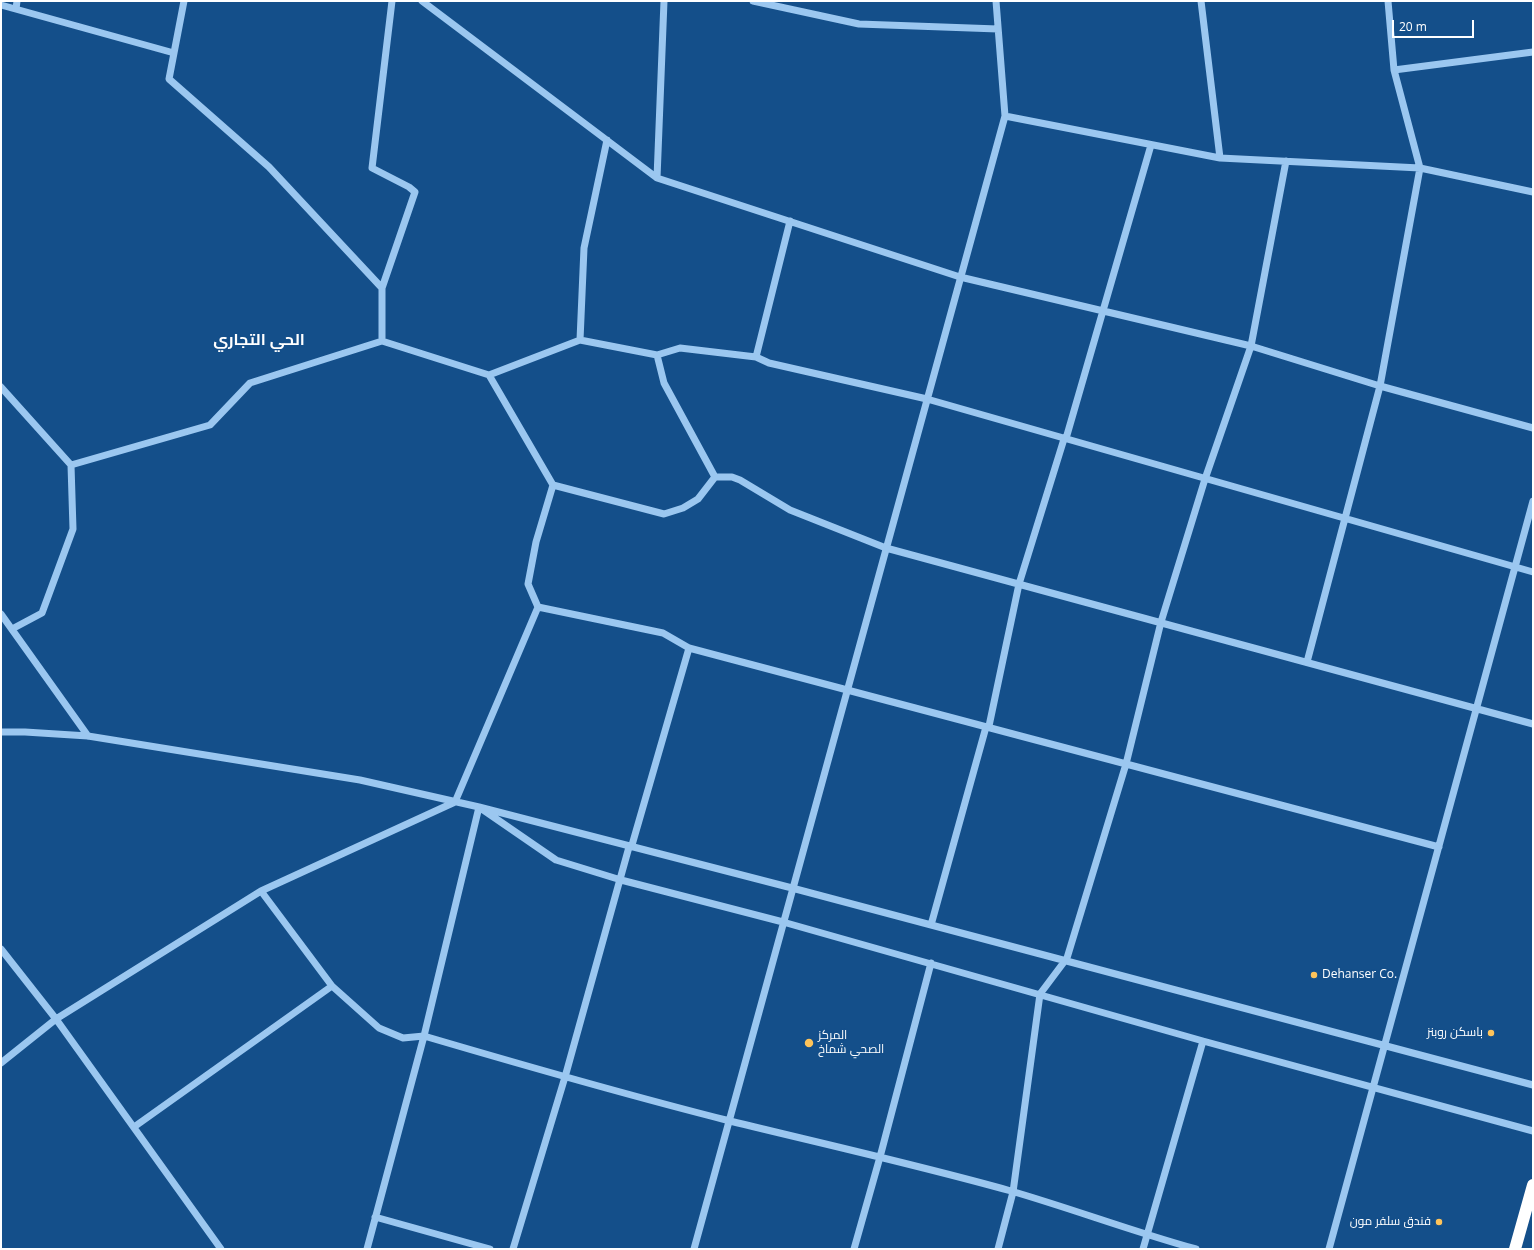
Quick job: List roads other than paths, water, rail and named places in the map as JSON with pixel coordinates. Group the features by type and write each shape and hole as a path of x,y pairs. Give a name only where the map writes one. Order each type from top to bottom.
{"highway":[{"path":"1515,1249 1533,1185"}],"street":[{"path":"16,1 16,9"},
{"path":"184,1 169,79 269,167 382,288"},
{"path":"382,341 382,288 415,192 409,187 372,168 392,1"},
{"path":"422,1 657,178 960,277 1252,346 1380,386 1533,428"},
{"path":"657,178 664,1"},
{"path":"753,1 859,24 998,29"},
{"path":"694,1249 1005,116 996,1"},
{"path":"1201,1 1220,158"},
{"path":"1307,662 1380,386 1420,168 1394,70 1388,1"},
{"path":"1,5 174,53"},
{"path":"1394,70 1533,52"},
{"path":"1005,116 1220,158 1420,168 1533,192"},
{"path":"580,340 584,248 607,140"},
{"path":"931,925 986,727 989,726 1019,584 1064,438 1067,435 1151,145"},
{"path":"998,1249 1013,1192 1040,994 1066,958 1126,764 1161,622 1206,479 1252,346 1286,162"},
{"path":"756,357 790,221"},
{"path":"71,465 210,425 250,383 382,341 489,375 580,340 657,355 680,348 756,357 768,363 927,399 1533,572"},
{"path":"657,355 664,383 715,477"},
{"path":"489,375 553,485 664,514 683,508 698,499 715,477"},
{"path":"1,387 71,465 73,529 42,613 12,630"},
{"path":"715,477 732,477 740,480 790,510 886,548 1533,724"},
{"path":"1,1063 56,1019 261,891 454,802 538,607 528,584 536,542 553,485"},
{"path":"1329,1249 1533,501"},
{"path":"538,607 663,633 689,648 1439,847"},
{"path":"1,614 88,736"},
{"path":"513,1249 565,1077 629,847 632,845 689,648"},
{"path":"1,732 88,736 360,780 479,807 792,888 1533,1085"},
{"path":"479,807 556,860 620,880 783,922 1203,1041 1533,1131"},
{"path":"367,1249 424,1036 479,807"},
{"path":"261,891 332,986 379,1028 403,1038 424,1036 565,1077 1013,1192 1146,1235 1196,1249"},
{"path":"1,949 56,1019 221,1249"},
{"path":"854,1249 931,963"},
{"path":"134,1127 332,986"},
{"path":"1143,1249 1203,1041"},
{"path":"375,1217 490,1249"}],"place":[{"name":"Dehanser Co.","path":"1314,975"},
{"name":"باسكن روبنز","path":"1491,1033"},
{"name":"المركز الصحي شماخ","path":"809,1043"},
{"name":"فندق سلفر مون","path":"1439,1222"}],"district":[{"name":"الحي التجاري","path":"259,340"}]}
